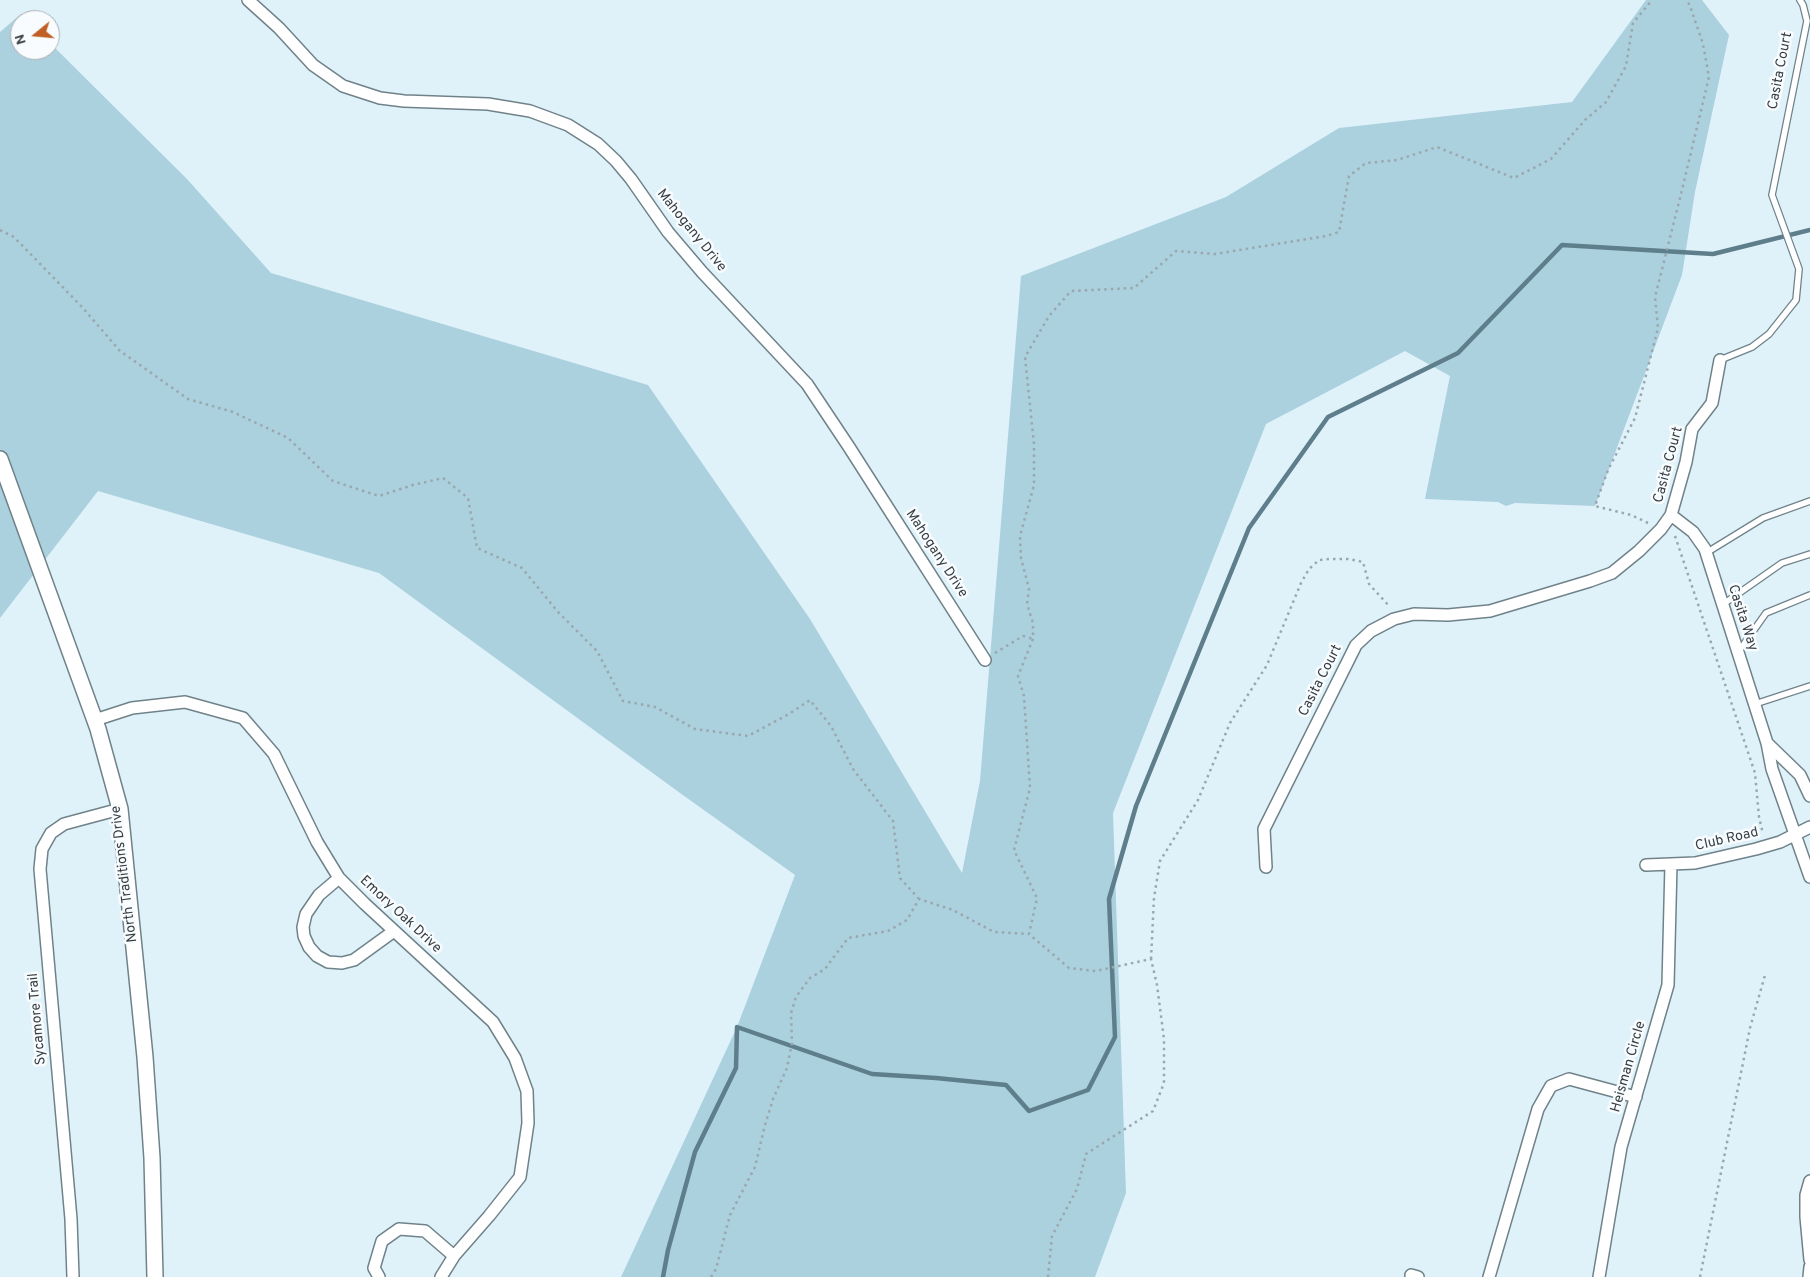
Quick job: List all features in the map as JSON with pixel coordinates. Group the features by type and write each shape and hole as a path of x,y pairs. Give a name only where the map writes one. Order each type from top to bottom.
{"street":[{"name":"Mahogany Drive","path":"248,0 314,64 343,86 380,98 404,101 488,104 530,111 568,125 598,144 616,161 668,232 702,272 807,384 985,660"},
{"name":"Casita Court","path":"1266,866 1264,829 1356,646 1371,631 1398,618 1414,614 1448,615 1490,611 1612,573 1639,552 1661,529 1671,515 1686,462 1692,429 1712,403 1720,360"},
{"name":"North Traditions Drive","path":"0,459 95,720 120,809 145,1057 152,1158 155,1277"},
{"name":"Casita Way","path":"1671,515 1692,532 1706,553 1767,743 1772,769 1810,877"},
{"name":"Emory Oak Drive","path":"95,720 132,708 185,702 242,718 274,754 316,842 339,878 493,1022 516,1058 526,1091 528,1123 520,1177 454,1256 441,1277"},
{"name":"Casita Way","path":"1767,743 1800,775 1810,796"},
{"name":"Sycamore Trail","path":"74,1277 71,1219 40,870 42,849 51,833 64,824 120,809"},
{"name":"Club Road","path":"1646,864 1695,863 1780,842 1810,827"},
{"name":"Heisman Circle","path":"1599,1277 1621,1147 1668,985 1670,864"},
{"path":"339,878 319,895 306,914 303,927 304,936 309,947 317,956 328,962 342,963 354,960 394,931"},
{"path":"1489,1277 1538,1109 1551,1086 1569,1079 1636,1096"},
{"path":"1810,1181 1806,1195 1810,1260"},
{"path":"379,1277 374,1268 382,1242 399,1229 425,1230 454,1256"},
{"path":"1809,1277 1810,1267"}],"lane":[{"name":"Casita Court","path":"1720,360 1752,347 1769,334 1796,300 1799,269 1772,195 1807,21 1800,0"},
{"path":"1706,553 1763,518 1810,501"},
{"path":"1722,605 1782,564 1810,554"},
{"path":"1738,653 1766,613 1810,595"},
{"path":"1754,704 1810,686"}],"path":[{"path":"1029,934 1037,898 1014,850 1030,788 1024,696 1018,676 1033,639 1033,623 1027,604 1029,589 1021,558 1020,536 1034,485 1034,444 1025,357 1050,316 1072,291 1134,288 1176,251 1215,254 1326,236 1338,232 1349,176 1366,163 1397,160 1437,147 1514,178 1551,159 1584,120 1606,102 1626,66 1633,23 1652,0"},
{"path":"1687,0 1703,44 1708,77 1679,204 1655,297 1658,328 1635,418 1608,470 1595,506 1631,516 1676,536 1755,773 1759,816 1763,834 1780,842"},
{"path":"0,230 14,237 82,307 120,351 188,399 233,412 288,438 332,481 379,496 443,478 468,498 477,548 522,568 558,612 597,651 623,701 655,707 695,729 748,736 789,714 810,700 831,726 853,769 893,821 900,878 919,899 953,910 994,932 1029,934 1069,968 1096,971 1151,959"},
{"path":"1048,1277 1052,1236 1077,1189 1086,1154 1153,1111 1164,1083 1164,1039 1157,985 1151,959 1154,898 1160,861 1198,800 1230,723 1267,665 1301,583 1310,569 1319,560 1330,558 1363,562 1369,584 1385,600 1398,618"},
{"path":"985,660 1023,636 1033,639"},
{"path":"711,1277 716,1269 730,1215 755,1167 773,1099 786,1068 792,1043 791,1014 796,998 810,978 825,969 848,938 888,931 907,920 919,899"},
{"path":"1700,1277 1750,1028 1765,975"}],"shaded area":[{"path":"1646,0 1702,0 1729,35 1695,192 1682,275 1595,506 1515,503 1506,506 1498,502 1425,499 1450,376 1405,351 1266,424 1113,813 1126,1193 1095,1277 621,1277 737,1027 795,875 379,573 98,491 0,618 0,32 10,23 10,60 60,60 60,53 187,179 271,273 648,385 810,619 962,873 980,781 1021,276 1226,197 1339,128 1572,102"}],"waterway":[{"path":"663,1277 668,1250 695,1152 736,1068 737,1027 872,1074 1006,1085 1029,1111 1088,1090 1115,1037 1109,899 1136,806 1249,528 1328,417 1458,353 1562,245 1713,254 1810,230"}]}
